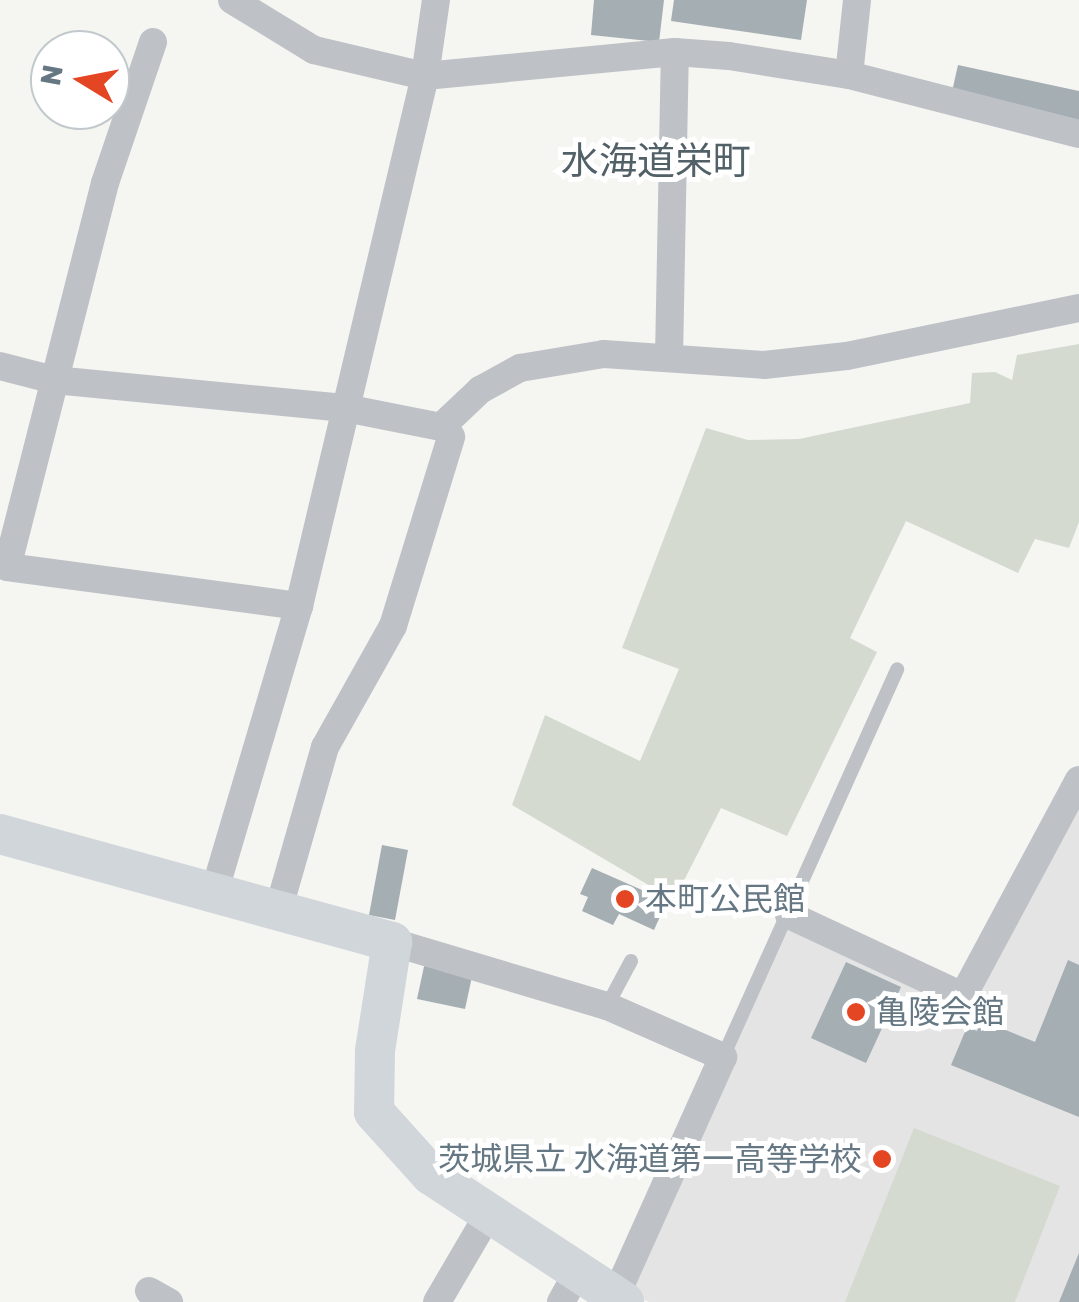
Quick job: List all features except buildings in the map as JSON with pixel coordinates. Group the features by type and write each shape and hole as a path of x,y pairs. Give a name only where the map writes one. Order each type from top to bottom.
{"street":[{"path":"232,0 314,50 425,76 675,52 849,74 1079,134"},
{"path":"214,894 300,606 425,76 436,0"},
{"path":"849,74 858,0"},
{"path":"153,42 105,183 7,567 300,606"},
{"path":"670,358 675,52"},
{"path":"278,910 325,747 388,640 452,438 480,390 520,368 604,354 764,364 846,356 1079,308"},
{"path":"0,366 54,380 345,408 452,438"},
{"path":"789,915 962,996 1079,780"},
{"path":"0,834 392,942 607,1006 723,1057 620,1300 569,1288 488,1215 431,1175 374,1112 375,1050 392,942"},
{"path":"437,1302 488,1215"}],"lane":[{"path":"723,1057 897,669"},
{"path":"607,1006 631,961"}],"shaded area":[{"path":"1079,344 1079,522 1069,548 1035,539 1018,573 906,521 850,638 877,652 787,836 721,808 674,900 512,805 545,715 640,761 679,669 622,648 706,428 748,440 799,439 970,403 972,373 995,372 1012,380 1017,355"},
{"name":"茨城県立 水海道第一高等学校","path":"1079,797 1079,1302 649,1302 625,1291 791,923 969,1007"},
{"path":"914,1128 1060,1186 1015,1302 845,1302"}],"place":[{"name":"本町公民館","path":"625,899"},
{"name":"亀陵会館","path":"856,1012"},
{"name":"茨城県立 水海道第一高等学校","path":"882,1159"}],"district":[{"name":"水海道栄町","path":"656,162"}]}
